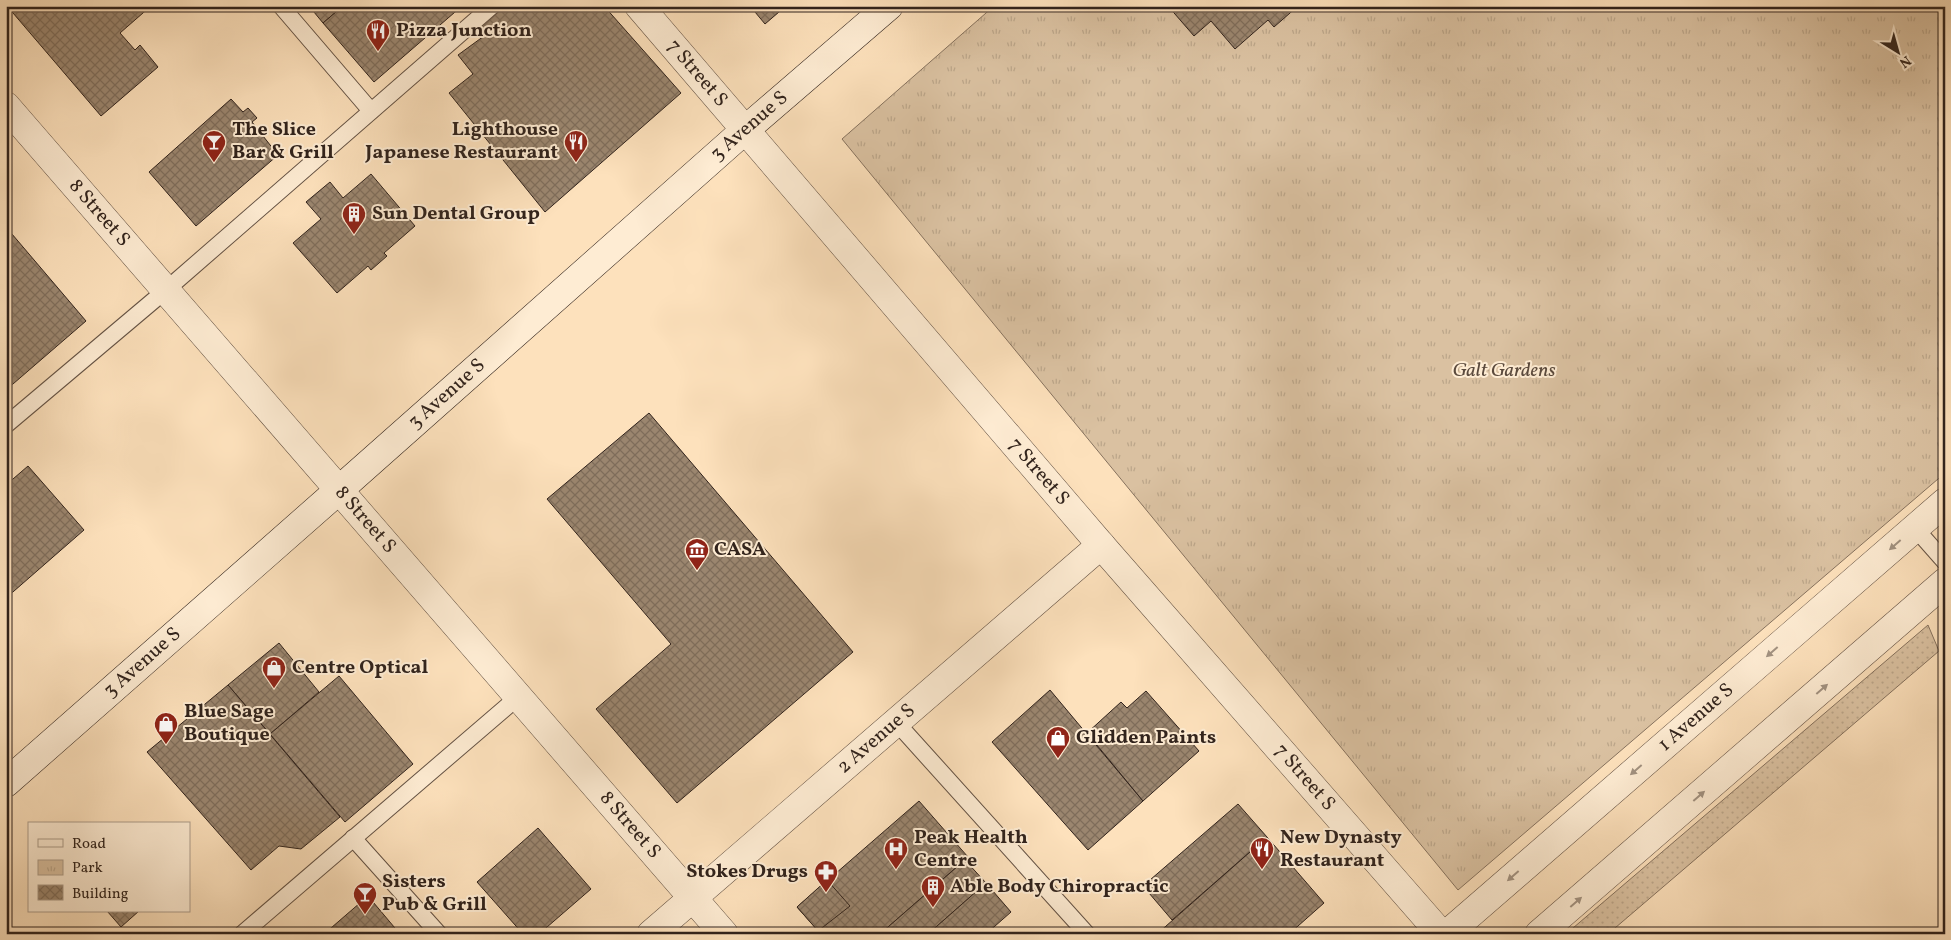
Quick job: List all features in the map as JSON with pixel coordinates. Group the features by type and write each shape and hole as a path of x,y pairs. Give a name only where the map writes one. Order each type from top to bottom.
{"street":[{"name":"7 Street S","path":"639,6 1100,546 1441,934"},
{"name":"3 Avenue S","path":"6,783 745,130 889,6"},
{"name":"8 Street S","path":"6,106 724,934"},
{"name":"1 Avenue S","path":"1446,934 1945,502"},
{"name":"2 Avenue S","path":"651,934 1100,546"},
{"path":"1539,934 1945,582"}],"lane":[{"path":"281,6 370,111"},
{"path":"6,425 166,290 492,6"},
{"path":"1915,528 1945,562"},
{"path":"242,934 518,696"},
{"path":"896,722 1087,934"},
{"path":"353,838 439,934"}],"green space":[{"name":"Galt Gardens","path":"994,6 1945,6 1945,473 1458,890 842,139"},
{"path":"1928,625 1939,651 1608,934 1566,934"}],"building":[{"path":"7,6 151,6 120,33 135,50 140,45 158,67 101,116"},
{"path":"309,6 343,6 323,23"},
{"name":"Pizza Junction","path":"343,6 462,6 374,82 323,23"},
{"path":"502,6 604,6 681,93 545,212 449,93 473,74 458,55 484,36 477,28"},
{"path":"750,6 786,6 765,24"},
{"path":"1168,6 1298,6 1274,27 1268,20 1235,49 1211,21 1194,36"},
{"name":"The Slice Bar & Grill","path":"231,99 243,112 248,108 257,118 252,122 278,155 196,226 149,172"},
{"name":"Sun Dental Group","path":"371,174 415,226 384,253 387,256 371,270 368,266 337,293 293,243 321,219 306,202 330,182 343,198"},
{"path":"6,227 86,321 6,390"},
{"name":"CASA","path":"649,413 853,652 677,803 596,709 671,644 547,499"},
{"path":"28,466 84,530 6,598 6,485"},
{"name":"Centre Optical","path":"279,643 319,692 270,734 228,685"},
{"path":"339,676 413,764 345,822 270,734"},
{"path":"228,685 340,817 301,849 279,846 251,870 147,752"},
{"name":"Glidden Paints","path":"1050,690 1143,801 1088,850 992,742"},
{"path":"1146,691 1199,751 1143,801 1087,733 1121,702 1127,708"},
{"name":"Peak Health Centre","path":"919,801 968,857 880,934 821,934 797,907"},
{"path":"1238,804 1267,837 1172,920 1143,886"},
{"path":"538,828 591,889 539,934 523,934 477,882"},
{"name":"New Dynasty Restaurant","path":"1267,837 1324,903 1289,934 1157,934"},
{"name":"Able Body Chiropractic","path":"965,860 986,883 928,934 880,934"},
{"name":"Stokes Drugs","path":"827,880 850,906 818,931 797,907"},
{"path":"986,883 1011,912 986,934 928,934"},
{"name":"Sisters Pub & Grill","path":"368,896 400,934 324,934"},
{"path":"108,912 138,912 121,927"}],"place":[{"name":"Pizza Junction","path":"378,52"},
{"name":"The Slice Bar & Grill","path":"214,163"},
{"name":"Lighthouse Japanese Restaurant","path":"576,163"},
{"name":"Sun Dental Group","path":"354,235"},
{"name":"CASA","path":"697,571"},
{"name":"Centre Optical","path":"274,689"},
{"name":"Blue Sage Boutique","path":"166,745"},
{"name":"Glidden Paints","path":"1058,759"},
{"name":"Peak Health Centre","path":"896,870"},
{"name":"New Dynasty Restaurant","path":"1262,870"},
{"name":"Stokes Drugs","path":"826,893"},
{"name":"Able Body Chiropractic","path":"933,908"},
{"name":"Sisters Pub & Grill","path":"365,915"}]}
